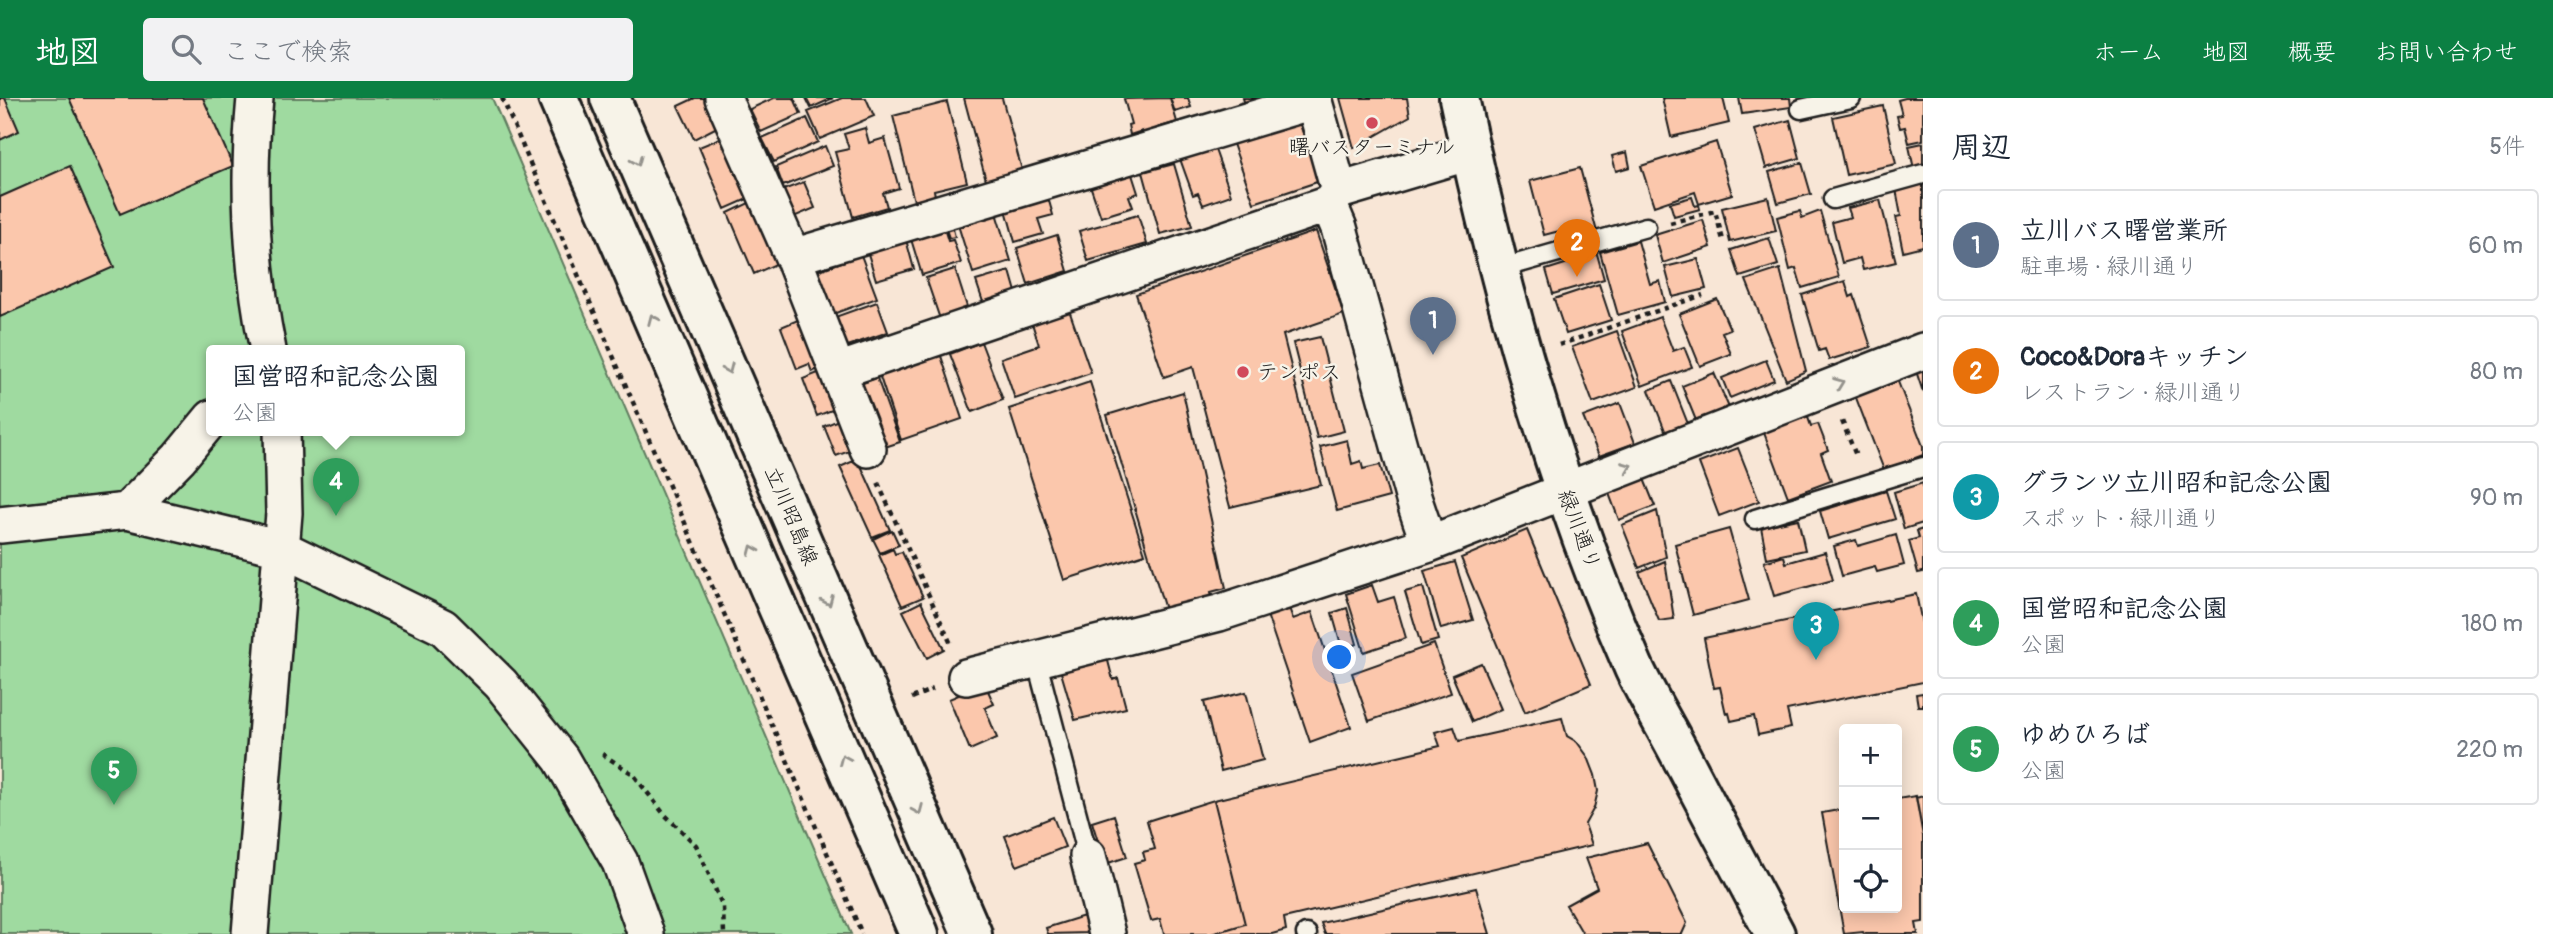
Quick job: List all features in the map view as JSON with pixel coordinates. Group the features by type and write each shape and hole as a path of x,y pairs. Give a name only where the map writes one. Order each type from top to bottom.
{"main road":[{"path":"558,98 919,934"},
{"name":"立川昭島線","path":"610,98 972,934"},
{"name":"緑川通り","path":"1459,98 1499,269 1536,406 1563,491 1636,671 1775,934"}],"street":[{"path":"256,98 251,196 264,345"},
{"path":"723,98 793,257 868,449"},
{"path":"793,257 1313,99 1339,228 1414,500 1429,544"},
{"path":"838,371 1470,152"},
{"path":"966,677 1219,613 1429,544 1923,351"},
{"path":"127,511 179,458 206,425"},
{"path":"250,934 281,548 285,478 282,436"},
{"path":"0,525 127,511 281,548 443,627 501,684 561,759 620,862 646,934"},
{"path":"1088,856 1107,934"}],"lane":[{"path":"1801,109 1851,98"},
{"path":"1833,199 1923,174"},
{"path":"1499,269 1646,227"},
{"path":"1755,519 1923,467"},
{"path":"1039,659 1040,674 1088,856"}],"path":[{"path":"502,98 862,934"},
{"path":"1646,227 1652,228 1715,211 1723,240"},
{"path":"1555,346 1703,295"},
{"path":"1829,387 1868,485"},
{"path":"868,449 868,460 966,677 946,683 877,715"},
{"path":"550,745 597,750 633,774 664,814 696,845 723,906 724,934"}],"green space":[{"path":"0,98 492,98 851,934 0,934"}],"building":[{"path":"0,98 5,98 19,131 0,140"},
{"path":"69,98 203,98 233,166 120,214"},
{"path":"695,98 708,98 721,125 694,139 678,106"},
{"path":"774,98 794,98 801,114 761,132 750,109"},
{"path":"806,98 833,98 811,108"},
{"path":"842,98 866,98 874,116 820,139 808,112"},
{"path":"964,98 1002,98 1022,170 986,180"},
{"path":"1170,98 1177,122 1157,128 1159,133 1144,137 1142,131 1130,135 1128,125 1131,124 1124,99"},
{"path":"1170,98 1188,98 1191,107 1175,112"},
{"path":"1243,98 1270,98 1245,105"},
{"name":"曙バスターミナル","path":"1340,98 1407,98 1410,116 1354,148"},
{"path":"1662,98 1723,98 1729,123 1671,137"},
{"path":"1739,98 1790,98 1791,107 1742,114"},
{"path":"1923,98 1923,140 1909,143 1905,127 1900,128 1897,116 1902,115 1898,100"},
{"path":"947,102 967,182 934,190 935,196 914,201 893,116"},
{"path":"1883,106 1896,164 1846,175 1833,117"},
{"path":"807,118 818,142 774,162 762,138"},
{"path":"1790,120 1800,158 1766,168 1755,130"},
{"path":"1299,122 1320,181 1254,203 1233,144"},
{"path":"865,128 869,143 885,138 899,188 883,193 887,207 853,217 835,152 849,149 844,134"},
{"path":"726,136 752,197 725,209 699,147"},
{"path":"1716,142 1732,194 1699,204 1695,192 1654,206 1641,166"},
{"path":"1923,143 1923,167 1914,169 1909,146"},
{"path":"1213,144 1231,195 1203,205 1198,193 1193,195 1179,156"},
{"path":"825,146 833,166 783,186 776,167"},
{"path":"1627,152 1630,167 1616,171 1612,156"},
{"path":"1802,163 1811,194 1778,203 1769,172"},
{"path":"1174,164 1192,226 1160,234 1143,172"},
{"path":"70,166 114,267 0,317 0,197"},
{"path":"1130,168 1138,193 1129,196 1133,207 1101,217 1089,182"},
{"path":"1580,168 1597,232 1573,238 1571,228 1544,235 1530,181"},
{"path":"804,182 815,208 789,219 778,192"},
{"path":"1923,184 1923,246 1903,251 1896,217 1901,216 1896,189"},
{"path":"1047,194 1053,215 1038,219 1043,234 1015,242 1005,206"},
{"path":"1692,197 1695,206 1699,205 1700,209 1674,216 1670,203"},
{"path":"1768,197 1776,231 1730,242 1722,208"},
{"path":"1880,200 1896,262 1863,270 1860,258 1842,263 1832,222 1851,217 1848,208"},
{"path":"751,202 778,263 754,274 728,213"},
{"path":"1800,211 1802,218 1820,211 1839,277 1802,288 1796,268 1790,270 1777,217"},
{"path":"996,213 1011,261 973,273 958,225"},
{"path":"1138,215 1147,244 1088,261 1079,231"},
{"path":"1703,220 1711,247 1663,263 1655,235"},
{"path":"943,225 948,241 953,240 961,263 922,275 910,236"},
{"path":"952,225 955,237 949,238 945,226"},
{"name":"テンポス","path":"1316,231 1344,314 1283,335 1321,485 1230,507 1193,367 1164,377 1136,294"},
{"path":"1057,235 1068,271 1028,284 1017,248"},
{"path":"905,236 914,269 876,280 866,247"},
{"path":"1769,238 1778,265 1740,277 1731,250"},
{"path":"1638,241 1650,284 1660,281 1665,302 1618,315 1600,252"},
{"path":"1597,254 1604,279 1553,294 1546,270"},
{"path":"861,255 877,298 833,314 817,271"},
{"path":"1698,259 1706,289 1673,297 1665,267"},
{"path":"955,269 968,310 940,319 926,278"},
{"path":"1780,269 1806,371 1786,380 1746,280"},
{"path":"1010,271 1016,292 983,302 976,281"},
{"path":"1845,281 1850,297 1854,295 1871,347 1829,360 1825,349 1819,351 1802,295"},
{"path":"1599,284 1611,320 1566,334 1554,299"},
{"path":"1717,299 1730,329 1722,332 1731,354 1700,366 1679,314"},
{"path":"877,302 888,332 845,347 835,317"},
{"path":"1068,307 1091,373 1015,399 1001,358 1039,345 1031,320"},
{"path":"805,317 824,366 812,372 809,364 797,369 781,327"},
{"path":"1660,317 1673,351 1684,347 1692,367 1642,386 1622,331"},
{"path":"1617,331 1637,387 1593,403 1572,347"},
{"path":"1320,337 1344,431 1317,438 1293,343"},
{"path":"981,342 1003,400 972,412 950,354"},
{"path":"939,350 962,419 901,440 878,371"},
{"path":"1766,360 1774,380 1730,398 1722,378"},
{"path":"1923,363 1923,392 1914,365"},
{"path":"823,371 837,408 817,416 803,379"},
{"path":"1714,373 1730,410 1697,423 1682,386"},
{"path":"1895,374 1923,446 1923,455 1884,470 1853,390"},
{"path":"877,378 900,442 882,448 860,384"},
{"path":"1671,381 1688,424 1666,433 1649,390"},
{"path":"1090,382 1145,554 1064,580 1009,409"},
{"path":"1183,392 1226,588 1211,592 1213,600 1166,613 1107,415"},
{"path":"1620,403 1635,443 1599,456 1583,417"},
{"path":"1804,406 1811,426 1818,424 1828,450 1821,453 1831,481 1788,497 1760,422"},
{"path":"843,418 855,449 836,456 824,426"},
{"path":"1347,440 1352,464 1361,461 1363,469 1380,465 1389,497 1337,511 1320,447"},
{"path":"1738,448 1759,501 1719,516 1699,463"},
{"path":"858,459 890,530 872,537 840,467"},
{"path":"1642,474 1655,506 1619,520 1607,488"},
{"path":"1923,483 1923,523 1904,529 1894,492"},
{"path":"1886,491 1895,519 1828,539 1820,511"},
{"path":"1657,511 1666,557 1639,568 1622,525"},
{"path":"1798,519 1805,550 1767,558 1761,527"},
{"path":"1729,529 1749,600 1693,615 1675,544"},
{"path":"1923,529 1923,572 1918,573 1909,541 1919,538 1917,531"},
{"path":"892,530 899,545 880,553 873,539"},
{"path":"1527,530 1591,684 1525,712 1461,558"},
{"path":"1896,535 1904,565 1877,572 1875,567 1842,576 1834,546 1856,540 1858,546"},
{"path":"893,549 895,554 902,552 923,597 902,606 879,555"},
{"path":"1825,552 1833,580 1774,596 1764,562 1784,556 1786,563"},
{"path":"1665,561 1674,619 1659,621 1639,572"},
{"path":"1455,562 1473,620 1441,629 1424,571"},
{"path":"1372,585 1378,602 1394,597 1406,638 1364,652 1346,594"},
{"path":"1423,587 1438,640 1421,645 1405,592"},
{"path":"1916,594 1923,628 1923,682 1787,710 1791,728 1758,735 1754,716 1731,721 1729,713 1726,714 1720,687 1714,688 1704,638"},
{"path":"921,602 944,649 927,658 903,611"},
{"path":"1288,605 1293,619 1312,612 1351,727 1310,742 1266,612"},
{"path":"1347,608 1357,644 1342,648 1332,613"},
{"path":"1434,644 1451,693 1369,721 1352,673"},
{"path":"1107,657 1113,680 1118,678 1126,708 1075,720 1060,669"},
{"path":"1481,663 1501,709 1472,722 1452,675"},
{"path":"985,684 994,704 985,708 997,738 970,750 949,699"},
{"path":"1246,692 1263,760 1221,771 1204,702"},
{"path":"1923,693 1923,706 1918,706 1916,694"},
{"path":"1562,718 1567,736 1577,742 1588,757 1595,775 1598,791 1594,808 1585,824 1592,845 1284,918 1286,930 1272,934 1218,934 1245,924 1214,800 1440,746 1435,732 1454,727 1459,741"},
{"path":"1916,796 1923,836 1923,922 1916,923 1918,934 1844,934 1840,913 1902,913 1902,798"},
{"path":"1923,796 1923,836 1916,798"},
{"path":"1214,800 1245,924 1211,934 1164,934 1160,919 1151,921 1134,863 1145,860 1143,852 1155,849 1147,821"},
{"path":"1839,810 1839,906 1822,813"},
{"path":"1114,815 1127,857 1105,864 1092,822"},
{"path":"1053,817 1065,847 1017,866 1005,836"},
{"path":"1647,843 1687,923 1682,934 1583,934 1566,905 1597,888 1586,858"},
{"path":"1476,888 1490,934 1325,934 1321,923"},
{"path":"1084,916 1089,933 1048,934 1046,928"}],"place":[{"name":"曙バスターミナル","path":"1372,123"},
{"name":"Coco&Doraキッチン","path":"1577,277"},
{"name":"立川バス曙営業所","path":"1433,355"},
{"name":"テンポス","path":"1243,372"},
{"name":"国営昭和記念公園","path":"336,516"},
{"name":"グランツ立川昭和記念公園","path":"1816,660"},
{"name":"ゆめひろば","path":"114,805"}]}
